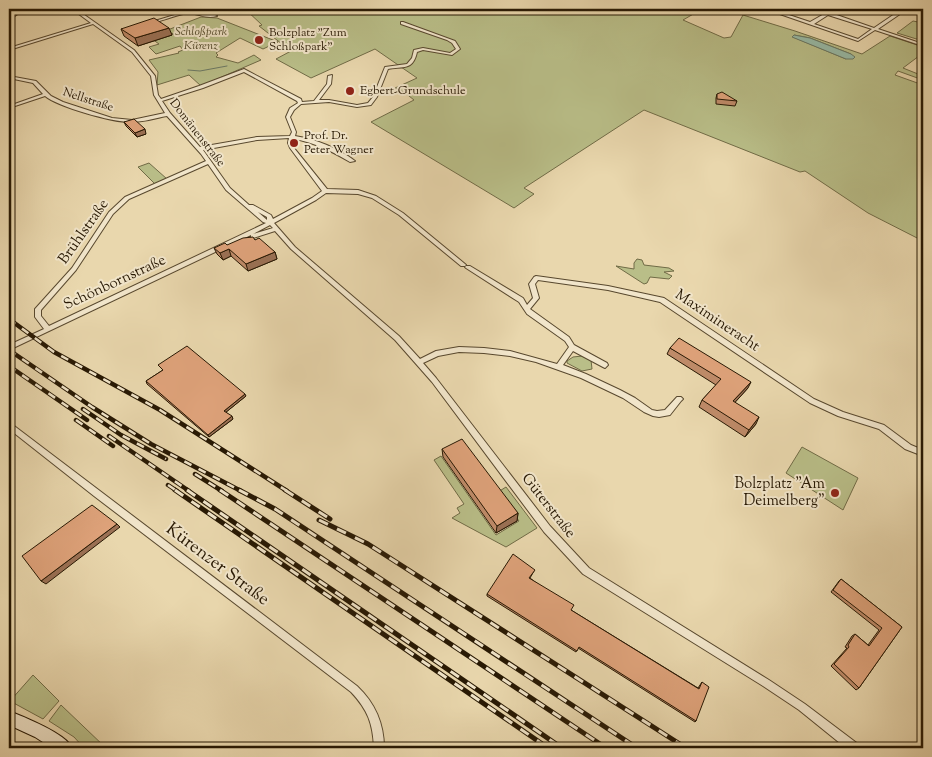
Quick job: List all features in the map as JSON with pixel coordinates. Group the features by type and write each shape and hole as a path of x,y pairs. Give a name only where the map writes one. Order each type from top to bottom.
{"main road":[{"path":"9,718 40,732 65,748"}],"street":[{"name":"Domänenstraße","path":"74,9 115,36 133,51 153,76 153,87 159,101 168,114 199,149 228,189 273,226"},
{"path":"814,9 923,44"},
{"path":"810,24 835,9"},
{"path":"776,12 858,40 899,13 887,9"},
{"path":"9,19 20,11"},
{"path":"142,26 188,12 203,16 215,16"},
{"path":"9,49 94,23"},
{"path":"402,23 448,39 456,44 458,49 451,54 420,49 415,51 414,60 407,66 386,68 373,100 367,104 354,106 316,101 300,103 292,109 288,117 294,132 290,143 294,152 323,186 325,191 358,192 374,197 401,214 466,266 521,300 529,312 567,339 572,347 605,364"},
{"path":"159,101 244,70 296,98 300,103"},
{"path":"316,101 329,84 330,76"},
{"name":"Nellstraße","path":"9,77 36,83 47,94 61,103 112,120 132,121 168,114"},
{"path":"9,106 47,94"},
{"path":"199,149 229,143 292,137 314,142 352,161"},
{"name":"Brühlstraße","path":"48,329 38,317 38,309 74,270 118,205 127,198 208,162"},
{"name":"Schönbornstraße","path":"9,348 233,241 273,226 325,191"},
{"name":"Güterstraße","path":"273,226 293,248 397,338 547,529 586,571 766,683 802,707 854,748"},
{"name":"Maximineracht","path":"528,308 536,298 532,284 536,278 599,286 662,300 787,386 818,404 865,423 881,427 908,447 923,453"},
{"path":"559,366 572,347"},
{"path":"418,363 433,354 445,351 502,352 559,366 604,385 655,414 667,413 679,399"},
{"name":"Kürenzer Straße","path":"9,424 96,494 354,689 364,698 372,710 378,727 379,748"}],"green space":[{"path":"245,9 297,14 314,9 524,9 540,14 555,9 665,9 671,11 680,9 683,12 702,9 683,20 724,38 731,37 743,15 862,54 890,36 923,47 923,53 903,68 923,76 923,80 898,71 895,75 923,85 923,241 868,213 805,171 800,172 644,110 524,188 534,194 514,208 371,122 414,100 395,88 417,78 375,49 311,78 276,59 291,51 259,26 262,25","holes":["794,35 810,38 851,54 846,59 793,37"]},
{"name":"Schloßpark Kürenz","path":"201,17 217,18 278,42 263,49 240,38 216,53 218,55 216,57 238,63 254,55 261,60 201,86 189,75 157,85 158,72 149,60 179,53 183,50 180,46 156,54 149,47 159,44 152,39 174,34 165,31"},
{"path":"913,21 923,23 923,41 897,33"},
{"path":"149,163 167,179 155,184 138,167"},
{"path":"637,259 642,260 644,265 669,268 674,271 664,272 672,276 669,279 650,277 647,283 644,284 616,266 634,269 634,263"},
{"path":"582,356 591,360 592,369 582,371 567,363 573,357"},
{"name":"Bolzplatz \"Am Deimelberg\"","path":"802,447 858,478 843,510 786,473"},
{"path":"441,456 496,535 519,521 498,492 506,487 537,528 506,547 452,518 460,513 457,508 464,504 434,460"},
{"path":"33,675 59,701 43,719 10,701"},
{"path":"61,705 106,748 84,748 74,737 49,721"}],"shaded area":[{"path":"794,35 810,38 855,57 853,59 846,59 792,37"}],"building":[{"path":"154,18 169,28 135,38 121,29"},
{"path":"722,92 737,101 717,99 717,94"},
{"path":"134,119 145,129 135,133 124,122"},
{"path":"253,237 255,240 259,238 275,252 246,264 229,249 220,253 214,248 225,243 227,245 243,238"},
{"path":"679,338 751,382 733,401 759,417 749,430 702,400 721,379 670,348"},
{"path":"187,346 245,394 224,411 232,416 208,435 146,381 163,370 158,365"},
{"path":"462,439 518,513 497,526 442,449"},
{"path":"92,505 117,524 41,581 22,556"},
{"path":"513,554 535,570 529,578 574,605 571,610 699,689 702,682 709,687 696,721 579,647 577,651 487,594"},
{"path":"841,579 902,627 859,688 834,664 849,647 848,645 855,634 869,646 882,628 833,590"}],"waterway":[{"path":"188,70 200,71 227,66"}],"railway":[{"path":"9,319 54,352 160,410 287,491"},
{"path":"9,350 92,407 151,444 241,491"},
{"path":"9,366 87,420"},
{"path":"83,409 121,435 166,459"},
{"path":"76,420 113,446"},
{"path":"109,436 189,491"},
{"path":"195,474 222,491"},
{"path":"168,485 177,491"},
{"path":"175,490 548,748"},
{"path":"187,490 562,748"},
{"path":"220,490 606,748"},
{"path":"239,490 275,509 637,748"},
{"path":"285,490 330,519"},
{"path":"319,520 368,544 686,748"}],"place":[{"name":"Bolzplatz \"Zum Schloßpark\"","path":"259,40"},
{"name":"Egbert-Grundschule","path":"350,91"},
{"name":"Prof. Dr. Peter Wagner","path":"294,143"},
{"name":"Bolzplatz \"Am Deimelberg\"","path":"835,493"}]}
